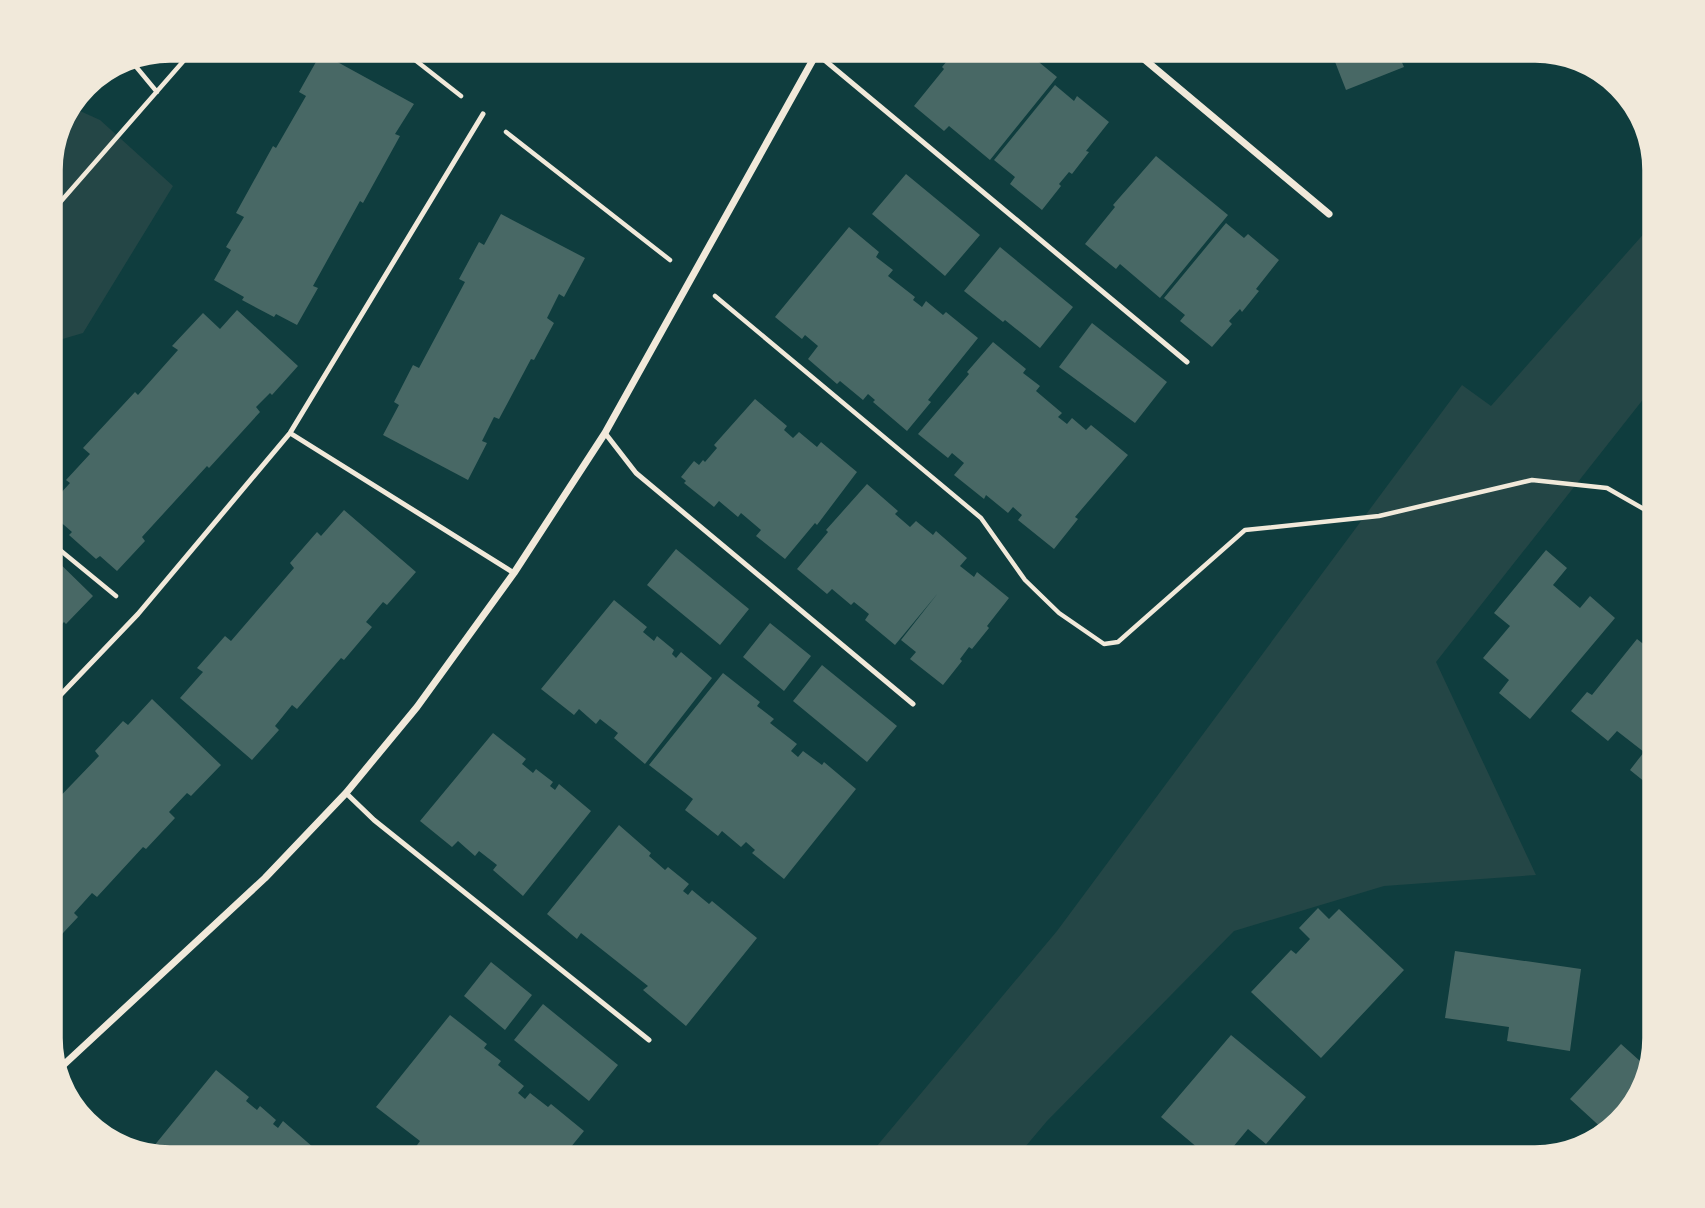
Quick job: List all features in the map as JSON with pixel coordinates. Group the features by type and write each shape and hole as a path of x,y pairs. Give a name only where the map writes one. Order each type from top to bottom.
{"street":[{"path":"65,1064 265,878 346,793 417,707 514,573 606,433 811,61"},
{"path":"1146,61 1329,214"}],"lane":[{"path":"829,61 1187,362"},
{"path":"61,694 138,614 290,433 484,114"},
{"path":"290,433 514,573"},
{"path":"606,433 636,472 913,704"},
{"path":"346,793 374,820 649,1041"}],"path":[{"path":"61,201 184,61"},
{"path":"416,61 692,278 981,518 1025,580 1059,613 1104,644 1118,642 1245,530 1379,516 1532,480 1607,488 1644,509"},
{"path":"136,67 157,92"},
{"path":"61,551 138,614"}],"shaded area":[{"path":"79,111 100,120 173,186 83,333 61,339 61,163 65,142"},
{"path":"1644,234 1644,398 1436,662 1536,875 1384,886 1234,931 1047,1121 1025,1147 876,1147 1057,931 1462,385 1491,406"}],"building":[{"path":"316,61 336,61 414,104 395,134 400,136 363,203 360,201 313,286 318,288 297,325 276,314 274,317 242,300 244,297 214,280 231,250 226,247 244,217 236,213 273,146 276,148 306,96 299,92"},
{"path":"947,61 1038,61 1057,77 990,160 949,126 944,131 914,106 944,69 942,67"},
{"path":"1335,61 1401,61 1404,67 1346,90"},
{"path":"1055,85 1074,101 1077,96 1109,122 1086,151 1089,152 1072,174 1069,172 1059,184 1061,186 1042,210 1010,184 1015,177 994,160"},
{"path":"1156,156 1228,215 1160,298 1120,264 1116,269 1085,244 1115,207 1113,205"},
{"path":"906,174 980,235 945,276 872,214"},
{"path":"501,214 585,258 564,297 559,294 547,318 554,323 534,360 531,359 499,419 494,417 482,441 487,443 468,480 383,435 399,405 394,402 413,365 419,368 465,282 459,279 479,242 484,245"},
{"path":"1226,223 1244,238 1248,234 1279,260 1256,289 1259,291 1242,312 1240,309 1229,321 1232,324 1212,347 1180,321 1185,315 1164,298"},
{"path":"849,227 879,252 876,257 893,270 888,276 915,297 913,300 922,307 926,301 943,315 946,312 978,338 928,400 931,402 907,431 873,402 875,400 868,394 863,400 840,381 837,384 808,359 818,346 805,335 802,339 775,317"},
{"path":"1000,247 1073,307 1040,348 964,291"},
{"path":"237,310 298,366 272,395 270,393 256,407 260,412 142,537 145,541 117,571 100,556 96,559 69,535 72,532 61,522 61,493 70,483 66,480 90,454 83,448 135,392 138,395 178,350 172,346 203,313 220,329"},
{"path":"1092,323 1167,382 1135,423 1059,367"},
{"path":"993,342 1026,369 1023,373 1040,386 1036,391 1062,413 1058,417 1067,424 1072,418 1086,430 1091,425 1128,455 1075,517 1078,519 1054,549 1018,520 1022,515 1013,507 1008,513 986,495 984,499 954,475 964,463 952,453 948,458 918,434"},
{"path":"755,399 787,426 784,430 793,438 799,432 817,447 821,442 857,472 817,525 815,523 785,559 756,536 761,530 741,513 738,517 719,501 714,507 684,483 686,481 681,477 694,461 699,465 703,460 705,462 717,448 714,445"},
{"path":"867,484 898,511 895,514 910,527 916,521 933,535 936,531 967,558 960,566 974,577 977,572 1009,598 972,649 969,647 960,659 962,661 943,685 910,659 916,652 901,640 938,593 895,645 865,620 869,614 854,602 851,605 832,589 827,594 797,569 828,532 826,530"},
{"path":"344,510 416,572 387,605 383,602 366,622 372,627 344,660 341,658 297,709 292,705 275,726 279,730 252,760 180,698 203,672 197,668 225,636 231,641 294,568 290,563 317,532 321,536"},
{"path":"676,549 749,609 720,645 647,585"},
{"path":"1546,550 1567,568 1553,585 1580,608 1590,596 1615,618 1530,719 1499,693 1509,680 1483,658 1510,626 1494,613"},
{"path":"61,565 93,596 66,624 64,622 61,625"},
{"path":"614,600 647,627 643,632 654,641 657,636 674,650 672,654 676,658 681,652 712,678 645,764 614,738 618,733 600,719 596,724 579,709 574,715 541,689"},
{"path":"770,623 811,656 784,691 743,657"},
{"path":"1637,639 1644,645 1644,752 1617,731 1608,741 1571,711 1587,692 1592,695"},
{"path":"822,665 897,726 867,762 793,701"},
{"path":"723,673 760,702 757,706 774,719 770,723 797,744 791,751 798,757 803,751 822,765 824,762 856,789 784,879 752,853 755,850 746,842 741,847 722,831 718,836 685,810 693,799 649,765"},
{"path":"152,699 221,765 191,796 187,793 169,812 175,818 146,849 143,847 97,897 92,893 74,913 78,917 61,935 61,796 99,756 95,751 123,721 128,725"},
{"path":"493,733 526,759 522,764 533,773 536,769 553,782 550,786 555,790 559,784 591,811 523,896 493,870 497,865 479,851 475,856 458,841 452,847 420,821"},
{"path":"1644,752 1644,781 1630,770"},
{"path":"619,825 651,853 649,856 665,870 668,867 689,884 683,891 688,895 692,890 709,904 712,901 757,938 686,1026 643,990 648,986 581,933 577,939 547,914"},
{"path":"1318,908 1329,919 1339,909 1404,970 1321,1058 1251,992 1291,950 1296,954 1310,939 1299,928"},
{"path":"1455,951 1581,969 1570,1051 1507,1041 1509,1027 1445,1018"},
{"path":"491,962 532,995 505,1030 464,996"},
{"path":"543,1004 618,1065 589,1101 514,1040"},
{"path":"450,1015 487,1044 484,1048 501,1061 498,1065 524,1086 518,1093 525,1099 530,1093 548,1107 551,1104 584,1131 571,1147 416,1147 420,1141 376,1107"},
{"path":"1231,1035 1306,1097 1266,1144 1248,1129 1233,1147 1197,1147 1161,1117"},
{"path":"1621,1044 1640,1061 1642,1059 1633,1086 1625,1099 1599,1125 1570,1099"},
{"path":"216,1070 249,1097 246,1101 257,1110 260,1106 276,1120 273,1124 278,1128 283,1121 313,1147 170,1147 154,1146"}]}
